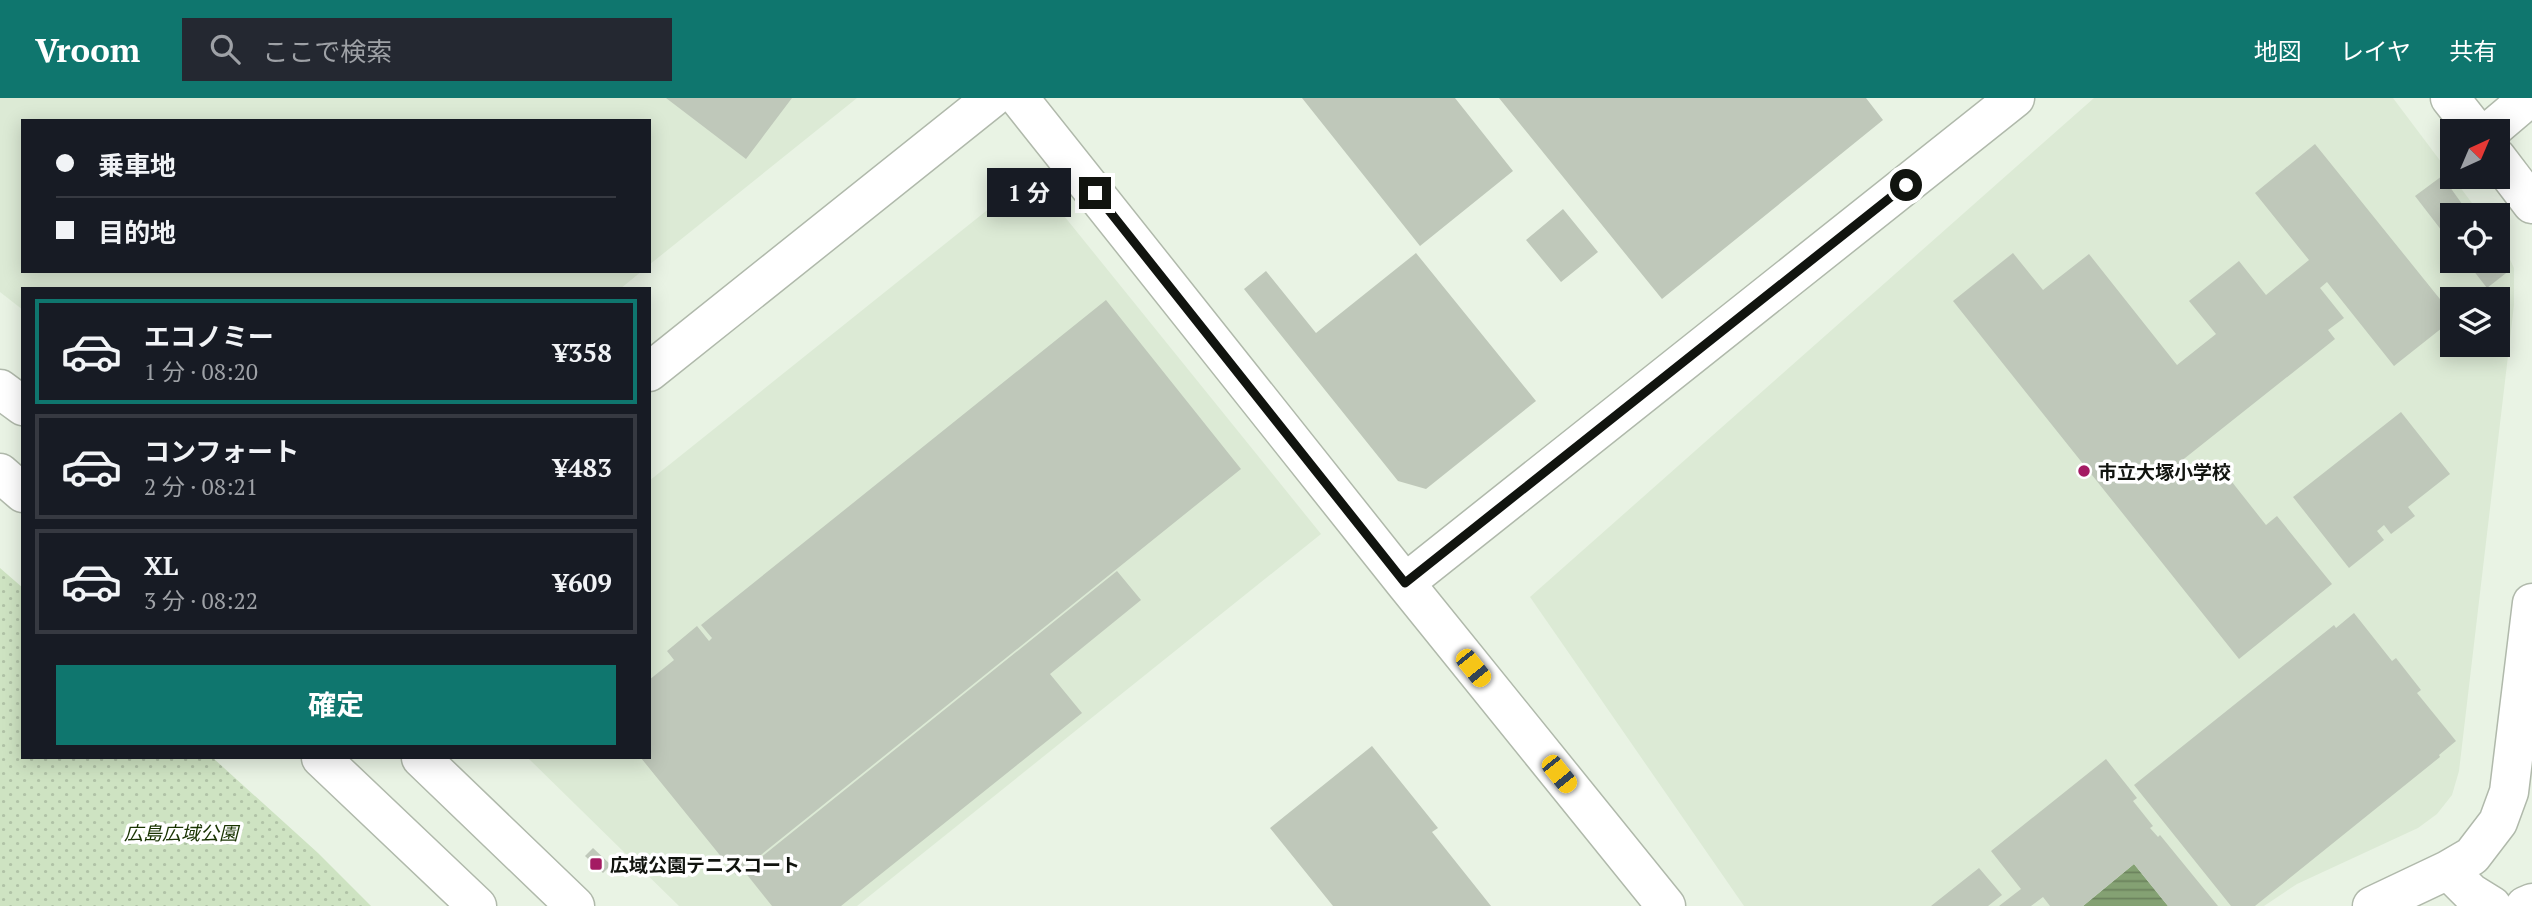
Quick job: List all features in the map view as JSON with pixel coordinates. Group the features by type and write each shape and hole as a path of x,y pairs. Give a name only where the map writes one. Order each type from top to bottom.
{"street":[{"path":"651,370 992,98"},
{"path":"1019,98 1666,906"},
{"path":"1405,583 2015,98"},
{"path":"2450,98 2467,119"},
{"path":"2504,119 2529,98"},
{"path":"2510,175 2532,204"},
{"path":"0,389 21,405"},
{"path":"0,473 21,491"},
{"path":"2372,906 2472,856 2487,839 2504,808 2509,792 2532,603"},
{"path":"322,759 477,906"},
{"path":"422,759 575,906"},
{"path":"2448,870 2471,893 2492,906"},
{"path":"2525,906 2532,903"}],"shaded area":[{"path":"0,98 857,98 651,263 651,119 21,119 21,273 640,273 622,287 21,287 21,308 0,292"},
{"name":"市立大塚小学校","path":"2094,98 2393,98 2440,160 2440,189 2461,189 2472,203 2440,203 2440,273 2510,273 2510,260 2514,268 2510,339 2510,287 2440,287 2440,357 2508,357 2459,771 2452,795 2437,814 2418,828 2297,884 2264,906 1744,906 1530,597"},
{"path":"1031,175 1321,534 857,906 679,906 529,759 651,759 651,479"},
{"path":"2134,864 2168,906 2083,906"}],"green space":[{"name":"広島広域公園","path":"0,568 21,586 21,759 214,759 318,853 371,906 0,906"}],"building":[{"path":"666,98 792,98 746,159"},
{"path":"1302,98 1455,98 1513,171 1420,246"},
{"path":"1499,98 1866,98 1883,120 1662,299"},
{"path":"2315,144 2440,299 2440,330 2394,366 2327,282 2320,288 2344,318 2328,330 2335,339 2180,462 2195,480 2217,463 2266,525 2277,516 2332,584 2239,659 1953,301 2013,253 2043,290 2089,254 2177,365 2216,334 2189,301 2239,261 2266,295 2309,260 2255,193"},
{"path":"2440,177 2440,189 2451,189 2461,203 2440,203 2440,228 2415,196"},
{"path":"1563,209 1598,252 1561,282 1526,240"},
{"path":"1416,253 1536,401 1426,489 1398,481 1244,289 1266,271 1316,333"},
{"path":"2475,273 2506,273 2488,287"},
{"path":"1106,300 1241,469 736,875 642,759 651,759 651,678 674,660 667,651 697,626 709,641 712,638 701,625"},
{"path":"2401,412 2450,474 2408,507 2415,516 2391,534 2384,525 2377,531 2384,540 2349,568 2293,497"},
{"path":"1117,571 1141,600 1050,674 1082,713 841,906 772,906 744,871"},
{"path":"2354,613 2392,661 2396,658 2421,690 2417,693 2456,741 2439,755 2440,757 2255,906 2231,906 2134,785 2334,625 2336,628"},
{"path":"1372,746 1438,828 1432,832 1491,906 1333,906 1270,828"},
{"path":"2106,759 2137,798 2133,801 2153,826 2150,828 2158,837 2160,835 2218,906 2168,906 2134,864 2083,906 2050,906 2043,897 2031,906 1999,906 2021,889 1991,851"},
{"path":"593,848 611,865 603,873 585,856"},
{"path":"1979,868 2002,895 1988,906 1931,906"}],"place":[{"name":"市立大塚小学校","path":"2084,471"},
{"name":"広域公園テニスコート","path":"596,864"}],"route":[{"path":"1095,193 1405,583 1906,185"}]}
